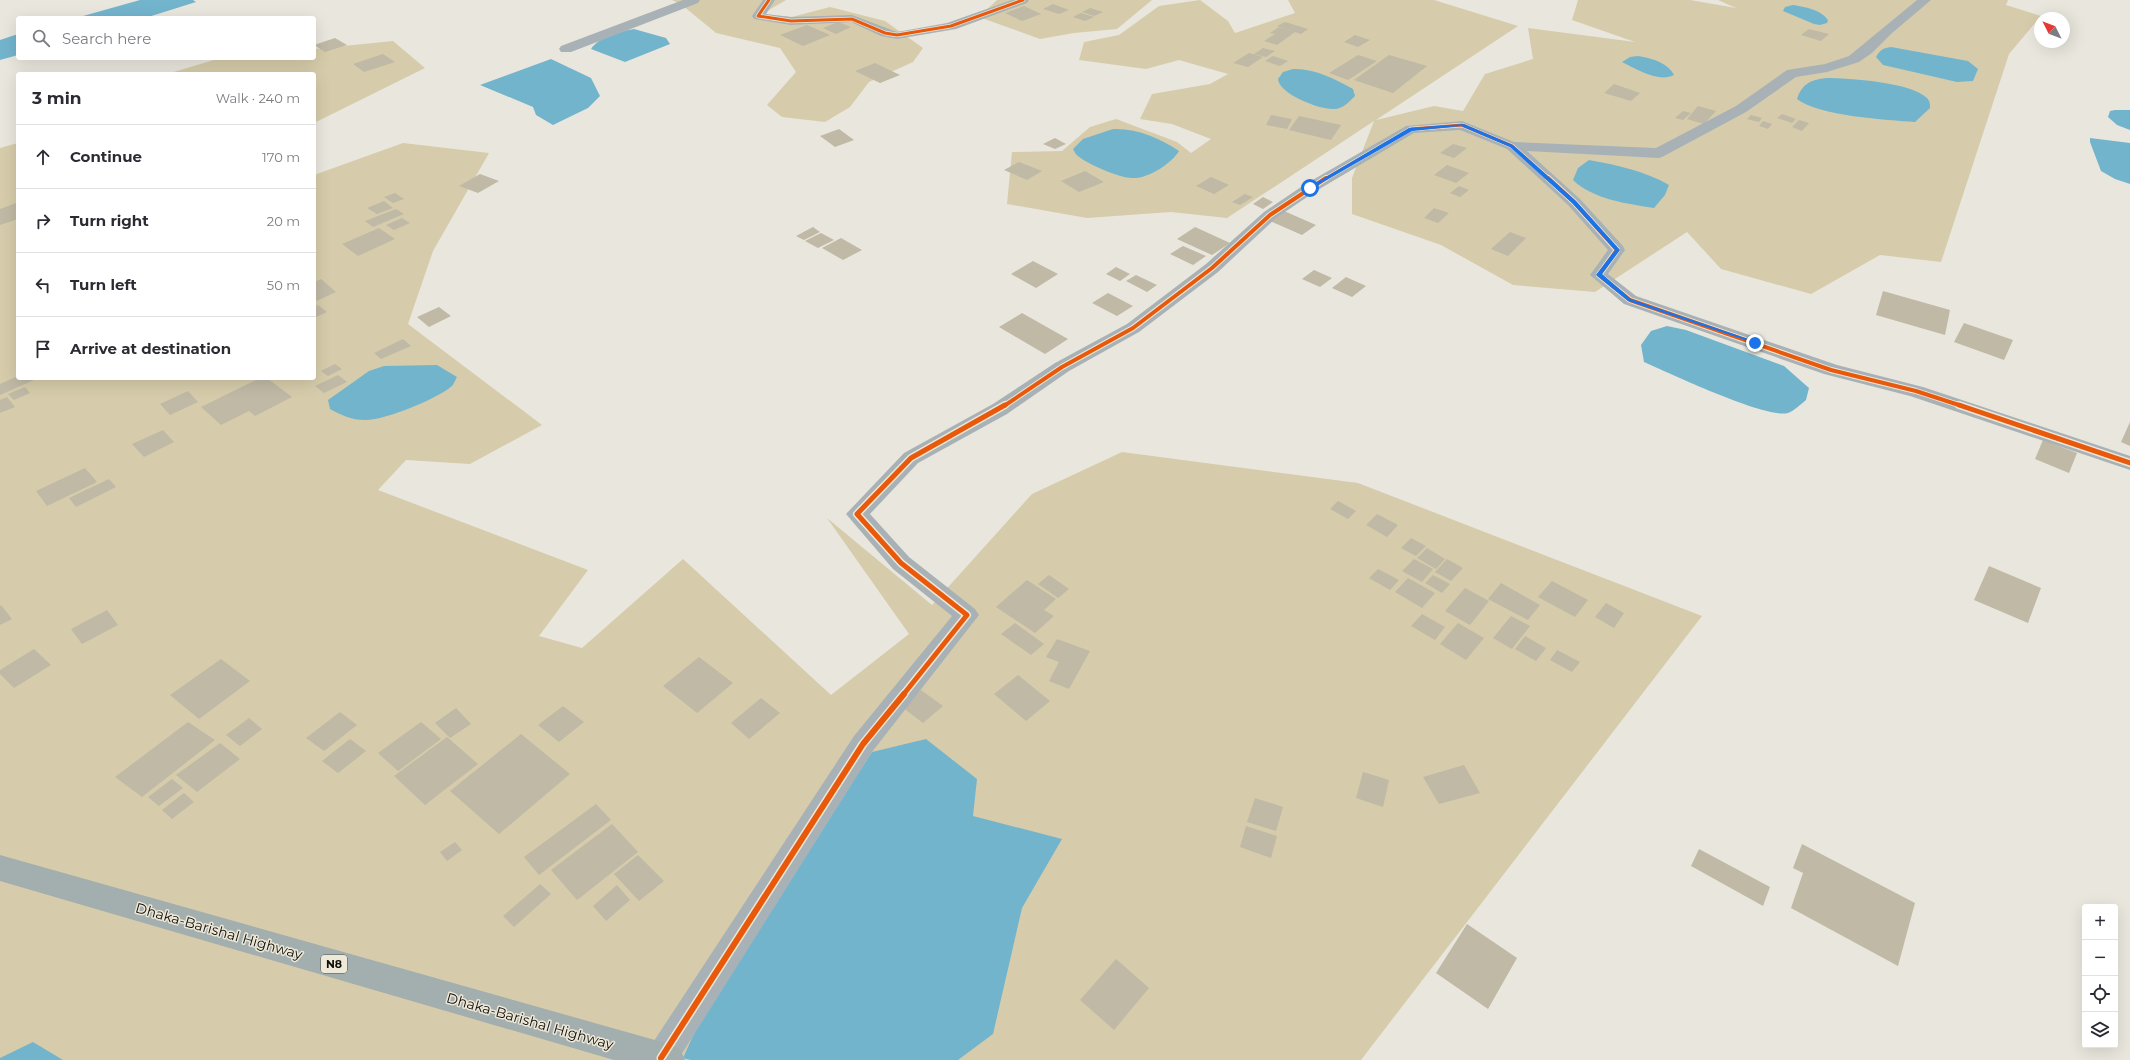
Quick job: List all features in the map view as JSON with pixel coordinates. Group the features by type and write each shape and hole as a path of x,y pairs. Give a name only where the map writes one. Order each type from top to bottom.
{"highway":[{"name":"Dhaka-Barishal Highway","path":"0,868 665,1059"}],"street":[{"path":"566,49 694,0"},
{"path":"769,0 758,16 773,20 812,22 846,18 856,20 892,35 926,33 956,25 1023,0"},
{"path":"1512,146 1659,153 1741,109 1792,73 1828,68 1854,59 1867,50 1886,31 1925,0"},
{"path":"665,1059 863,744 967,615 901,563 857,514 911,458 1000,409 1062,367 1132,328 1212,268 1270,215 1310,188 1411,129 1462,125 1512,146 1574,202 1617,250 1599,275 1630,300 1831,370 1916,391 2130,463"}],"shaded area":[{"path":"672,0 786,0 762,14 792,17 830,7 885,21 923,48 913,62 869,82 850,107 825,122 782,117 767,105 796,72 780,48 716,33 682,5"},
{"path":"997,0 1152,0 1117,29 1074,33 1040,39 979,17"},
{"path":"1200,0 1228,21 1235,33 1295,13 1288,0 1434,0 1518,26 1376,120 1434,106 1463,111 1485,74 1533,59 1528,28 1635,42 1572,20 1578,0 1690,0 1736,8 1718,0 2008,0 2006,5 2034,14 2034,24 2009,54 1941,262 1880,255 1811,294 1721,269 1687,232 1595,292 1513,285 1441,245 1352,214 1352,178 1374,121 1227,218 1171,212 1087,218 1007,204 1012,152 1062,151 1090,127 1116,119 1177,142 1191,153 1211,139 1172,124 1140,119 1152,94 1210,84 1228,74 1179,60 1146,69 1079,60 1084,42 1119,35 1159,6"},
{"path":"393,41 425,68 316,122 316,72 174,72 214,60 316,60 316,49"},
{"path":"403,143 489,153 433,251 408,324 542,425 470,464 406,460 378,490 588,570 539,636 582,648 683,559 831,695 909,634 827,518 932,605 1032,494 1122,452 1358,483 1702,616 1361,1060 0,1060 0,148 16,144 16,380 316,380 316,174"}],"water":[{"path":"140,0 193,0 196,2 151,16 83,16"},
{"path":"1793,5 1821,13 1828,20 1827,23 1820,25 1814,24 1783,11 1785,7"},
{"path":"634,29 666,38 670,44 625,62 591,49 599,41 605,38 623,31"},
{"path":"16,35 16,56 0,60 0,40"},
{"path":"1891,47 1968,61 1978,69 1973,81 1957,82 1883,65 1876,57 1882,50"},
{"path":"1638,56 1649,58 1664,64 1674,75 1668,77 1655,76 1622,62 1630,57"},
{"path":"551,59 591,78 600,96 588,108 553,125 536,115 533,107 480,85"},
{"path":"1293,69 1308,70 1332,78 1353,89 1355,96 1348,103 1337,109 1328,109 1310,104 1292,95 1280,85 1278,79 1283,72"},
{"path":"1826,78 1880,82 1909,89 1920,93 1928,99 1930,102 1930,108 1915,122 1836,113 1807,105 1797,99 1804,86 1815,80"},
{"path":"2130,110 2130,130 2117,125 2108,117 2110,111"},
{"path":"1113,129 1131,130 1148,135 1179,151 1165,166 1138,178 1120,176 1112,173 1082,159 1075,153 1073,149 1083,139"},
{"path":"2090,138 2130,143 2130,184 2115,179 2101,171 2090,142"},
{"path":"1589,160 1641,172 1669,185 1665,195 1654,208 1611,200 1590,192 1573,180 1578,168"},
{"path":"1667,326 1686,330 1784,366 1809,388 1806,400 1788,413 1777,413 1760,409 1717,394 1644,362 1641,345 1651,331"},
{"path":"437,365 457,377 453,385 436,396 411,408 385,417 365,420 351,418 330,409 328,400 369,371 384,366"},
{"path":"926,739 977,779 973,816 1062,839 1022,908 993,1034 958,1060 691,1060 683,1058 701,1018 872,752"},
{"path":"33,1042 63,1060 0,1060 0,1058"}],"building":[{"path":"1053,4 1069,10 1059,14 1043,9"},
{"path":"1024,6 1041,14 1022,21 1005,13"},
{"path":"1090,8 1103,12 1094,16 1082,12"},
{"path":"1081,13 1094,17 1085,21 1073,17"},
{"path":"838,22 851,27 836,34 823,28"},
{"path":"1285,22 1308,29 1301,34 1277,26"},
{"path":"807,25 830,35 803,46 780,35"},
{"path":"1279,27 1295,32 1277,45 1264,41 1275,34 1270,33"},
{"path":"1809,29 1829,34 1821,41 1801,35"},
{"path":"1355,35 1370,40 1358,47 1344,42"},
{"path":"335,38 347,45 325,52 316,46 316,44"},
{"path":"1263,48 1275,51 1266,57 1254,54"},
{"path":"1249,53 1263,57 1248,67 1233,63"},
{"path":"383,54 395,62 364,72 353,64"},
{"path":"1358,55 1377,61 1348,80 1329,73"},
{"path":"1389,55 1427,66 1393,93 1354,80"},
{"path":"1273,56 1288,61 1280,66 1265,61"},
{"path":"875,63 900,75 880,83 855,71"},
{"path":"1614,84 1640,93 1631,101 1604,93"},
{"path":"1698,106 1716,111 1704,124 1687,119"},
{"path":"1683,111 1691,113 1683,120 1675,118"},
{"path":"1782,114 1796,119 1792,123 1777,118"},
{"path":"1271,115 1292,119 1287,129 1266,125"},
{"path":"1751,115 1762,118 1759,122 1747,119"},
{"path":"1299,116 1341,125 1331,140 1289,130"},
{"path":"1799,120 1809,123 1802,131 1792,127"},
{"path":"1763,121 1772,124 1768,129 1759,126"},
{"path":"839,129 854,140 835,147 820,136"},
{"path":"1055,138 1066,144 1055,149 1043,144"},
{"path":"1453,144 1467,148 1454,158 1440,153"},
{"path":"1019,162 1042,171 1027,180 1004,170"},
{"path":"1447,165 1469,173 1456,183 1434,175"},
{"path":"1085,171 1104,182 1079,192 1061,181"},
{"path":"480,174 499,181 478,193 459,186"},
{"path":"1211,177 1229,185 1214,194 1196,186"},
{"path":"1459,186 1469,190 1460,197 1450,193"},
{"path":"395,193 404,199 393,203 384,197"},
{"path":"1245,194 1253,197 1240,205 1232,202"},
{"path":"1263,197 1273,202 1263,209 1253,204"},
{"path":"384,201 393,208 377,214 367,208"},
{"path":"16,203 16,220 0,225 0,209"},
{"path":"1434,208 1449,213 1438,223 1424,218"},
{"path":"396,209 404,214 373,227 365,221"},
{"path":"1284,211 1316,225 1302,235 1270,221"},
{"path":"402,218 410,223 394,230 386,225"},
{"path":"813,227 820,232 804,240 796,236"},
{"path":"1195,227 1230,243 1212,255 1177,239"},
{"path":"379,228 395,239 358,256 342,244"},
{"path":"1510,232 1526,238 1508,256 1491,249"},
{"path":"821,233 834,240 818,248 805,241"},
{"path":"841,238 862,250 843,260 822,248"},
{"path":"1183,246 1206,256 1193,265 1170,254"},
{"path":"1033,261 1058,274 1036,288 1011,274"},
{"path":"1116,267 1130,274 1120,281 1106,274"},
{"path":"1314,270 1332,278 1320,287 1302,279"},
{"path":"1136,275 1157,285 1147,292 1126,281"},
{"path":"1346,277 1366,286 1352,297 1332,288"},
{"path":"321,279 336,292 316,301 316,281"},
{"path":"1883,291 1950,310 1945,335 1876,315"},
{"path":"1108,293 1133,306 1117,316 1092,303"},
{"path":"318,305 327,312 316,317 316,306"},
{"path":"439,307 451,316 429,327 417,317"},
{"path":"1022,313 1068,339 1045,354 999,327"},
{"path":"1964,323 2013,340 2004,360 1954,342"},
{"path":"403,339 411,346 381,359 374,353"},
{"path":"335,364 342,369 328,376 321,371"},
{"path":"338,375 347,382 324,393 315,386"},
{"path":"16,377 16,380 34,380 0,395 0,384"},
{"path":"256,380 270,380 292,397 255,416 249,411 221,425 201,407"},
{"path":"25,387 30,393 14,400 8,394"},
{"path":"188,391 198,402 170,415 160,404"},
{"path":"7,397 15,407 0,413 0,400"},
{"path":"2130,422 2130,446 2121,442"},
{"path":"163,430 174,442 144,457 132,444"},
{"path":"2043,440 2077,453 2069,473 2035,459"},
{"path":"85,468 97,482 47,506 36,491"},
{"path":"109,479 116,487 76,507 69,498"},
{"path":"1338,501 1356,511 1348,519 1330,509"},
{"path":"1377,514 1398,525 1387,537 1366,525"},
{"path":"1411,538 1426,546 1416,556 1401,548"},
{"path":"1427,548 1445,559 1436,569 1417,558"},
{"path":"1414,559 1433,569 1422,582 1402,571"},
{"path":"1447,559 1463,568 1451,581 1435,572"},
{"path":"1989,566 2041,588 2028,623 1974,600"},
{"path":"1378,569 1399,580 1390,590 1369,578"},
{"path":"1049,575 1069,589 1058,598 1038,584"},
{"path":"1433,575 1450,584 1442,593 1425,583"},
{"path":"1408,578 1435,593 1422,608 1395,592"},
{"path":"1027,580 1056,599 1044,610 1054,616 1035,633 996,607"},
{"path":"1552,581 1588,600 1575,617 1538,597"},
{"path":"1501,583 1540,605 1528,620 1488,599"},
{"path":"1465,588 1489,601 1470,625 1445,611"},
{"path":"1606,603 1624,613 1614,628 1595,617"},
{"path":"1,605 12,619 0,625 0,606"},
{"path":"107,610 118,625 82,644 71,629"},
{"path":"1422,614 1445,627 1435,640 1411,626"},
{"path":"1511,616 1530,626 1512,649 1493,638"},
{"path":"1015,623 1044,644 1031,655 1001,634"},
{"path":"1458,623 1484,638 1466,660 1440,644"},
{"path":"1525,636 1546,648 1536,661 1515,649"},
{"path":"1057,639 1090,651 1069,689 1049,681 1059,662 1046,657"},
{"path":"34,649 51,665 14,688 0,674 0,670"},
{"path":"1557,650 1580,662 1572,672 1550,660"},
{"path":"699,657 733,683 697,713 663,686"},
{"path":"221,659 250,681 199,719 170,695"},
{"path":"1018,675 1050,701 1026,721 994,694"},
{"path":"921,690 943,706 923,723 902,707"},
{"path":"761,698 780,713 749,739 731,723"},
{"path":"563,706 584,722 559,742 538,725"},
{"path":"456,708 471,724 450,738 435,723"},
{"path":"340,712 357,725 324,751 306,738"},
{"path":"249,718 262,729 240,746 226,735"},
{"path":"188,722 215,740 142,797 115,777"},
{"path":"421,722 441,739 398,771 378,753"},
{"path":"521,734 570,774 499,834 450,791"},
{"path":"447,737 478,764 425,805 394,776"},
{"path":"350,739 366,751 338,773 322,761"},
{"path":"220,743 240,759 197,792 176,775"},
{"path":"1464,765 1480,793 1439,804 1423,777"},
{"path":"1363,772 1389,780 1383,807 1356,798"},
{"path":"172,779 183,788 159,806 148,797"},
{"path":"184,793 194,802 172,819 162,810"},
{"path":"1255,798 1283,807 1276,831 1247,822"},
{"path":"596,804 611,820 539,875 524,857"},
{"path":"612,824 638,852 577,900 551,870"},
{"path":"1246,826 1277,836 1271,858 1240,847"},
{"path":"455,842 462,850 447,861 440,852"},
{"path":"1802,844 1915,903 1898,966 1791,908 1803,873 1793,868"},
{"path":"1699,849 1770,887 1763,906 1691,866"},
{"path":"638,855 664,881 639,901 614,874"},
{"path":"540,884 551,894 514,927 503,916"},
{"path":"617,885 630,900 606,921 593,906"},
{"path":"1467,924 1517,958 1488,1009 1436,973"},
{"path":"1116,959 1149,988 1114,1030 1080,1000"}],"cycle path":[{"path":"769,0 758,16 780,21 846,18 863,22 891,35 921,33 936,30 1023,0"},
{"path":"661,1058 863,744 967,615 901,563 857,514 911,458 1000,409 1062,367 1133,328 1212,268 1270,215 1310,188 1411,129 1462,125 1512,146 1574,202 1617,250 1599,275 1630,300 1831,370 1916,391 2130,463"}],"route":[{"path":"1310,188 1411,129 1462,125 1512,146 1574,202 1617,250 1599,275 1630,300 1755,343"}]}
